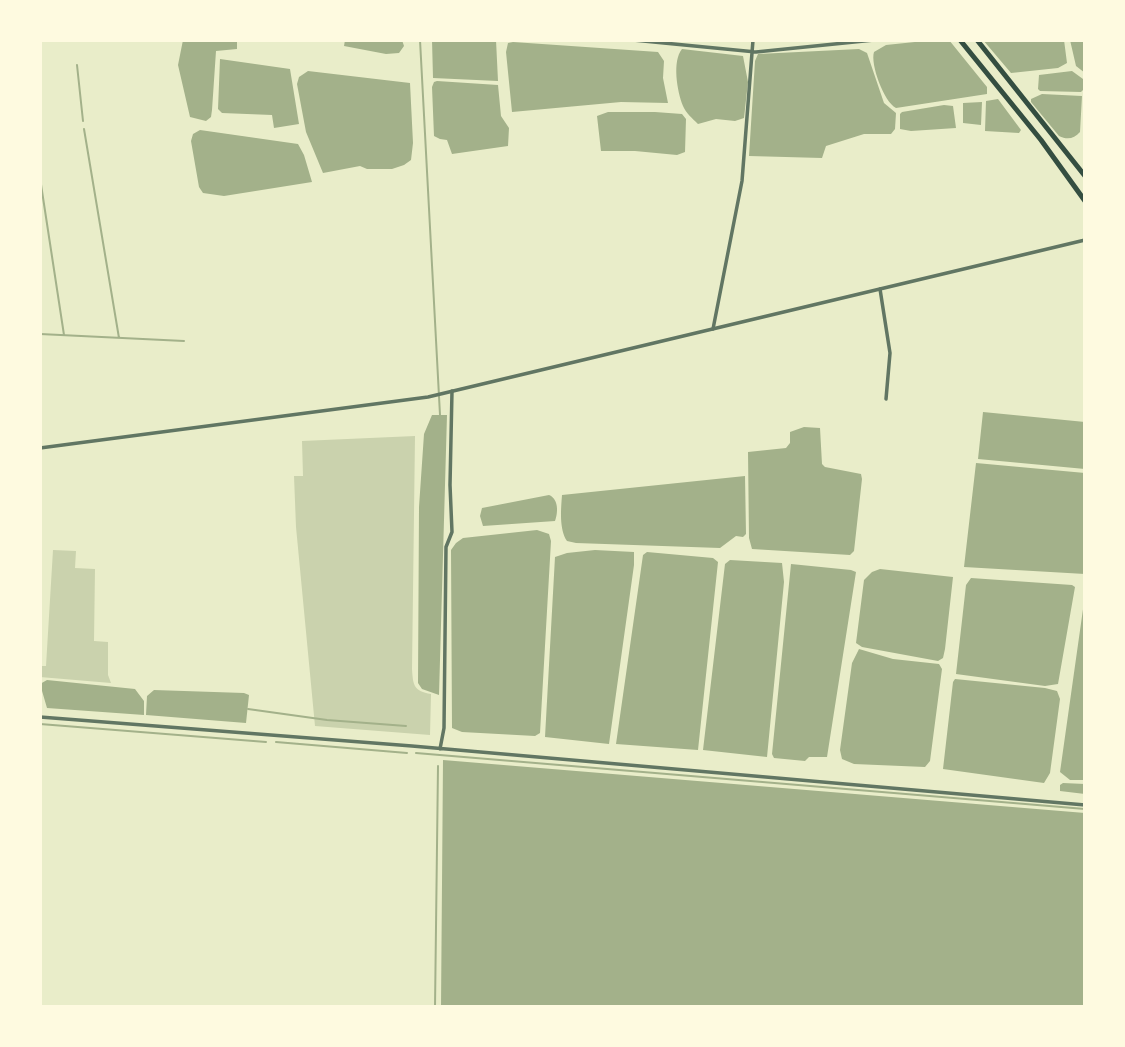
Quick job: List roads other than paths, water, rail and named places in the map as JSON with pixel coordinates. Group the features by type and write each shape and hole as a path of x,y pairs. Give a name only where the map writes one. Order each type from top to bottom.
{"main road":[{"path":"960,40 1041,140 1085,201"},
{"path":"977,40 1085,176"}],"street":[{"path":"633,40 752,51 874,40"},
{"path":"713,329 742,181 753,43"},
{"path":"40,448 442,394 1085,240"},
{"path":"880,289 890,353 886,399"},
{"path":"440,749 444,728 446,547 452,532 452,391"},
{"path":"40,717 1085,805"}],"waterway":[{"path":"420,40 440,415"},
{"path":"77,65 83,121"},
{"path":"84,129 119,338"},
{"path":"40,178 64,335"},
{"path":"40,334 184,341"},
{"path":"248,709 327,720 406,726"},
{"path":"40,724 266,742"},
{"path":"276,742 407,753"},
{"path":"416,753 1085,809"},
{"path":"435,1007 438,766"}]}
